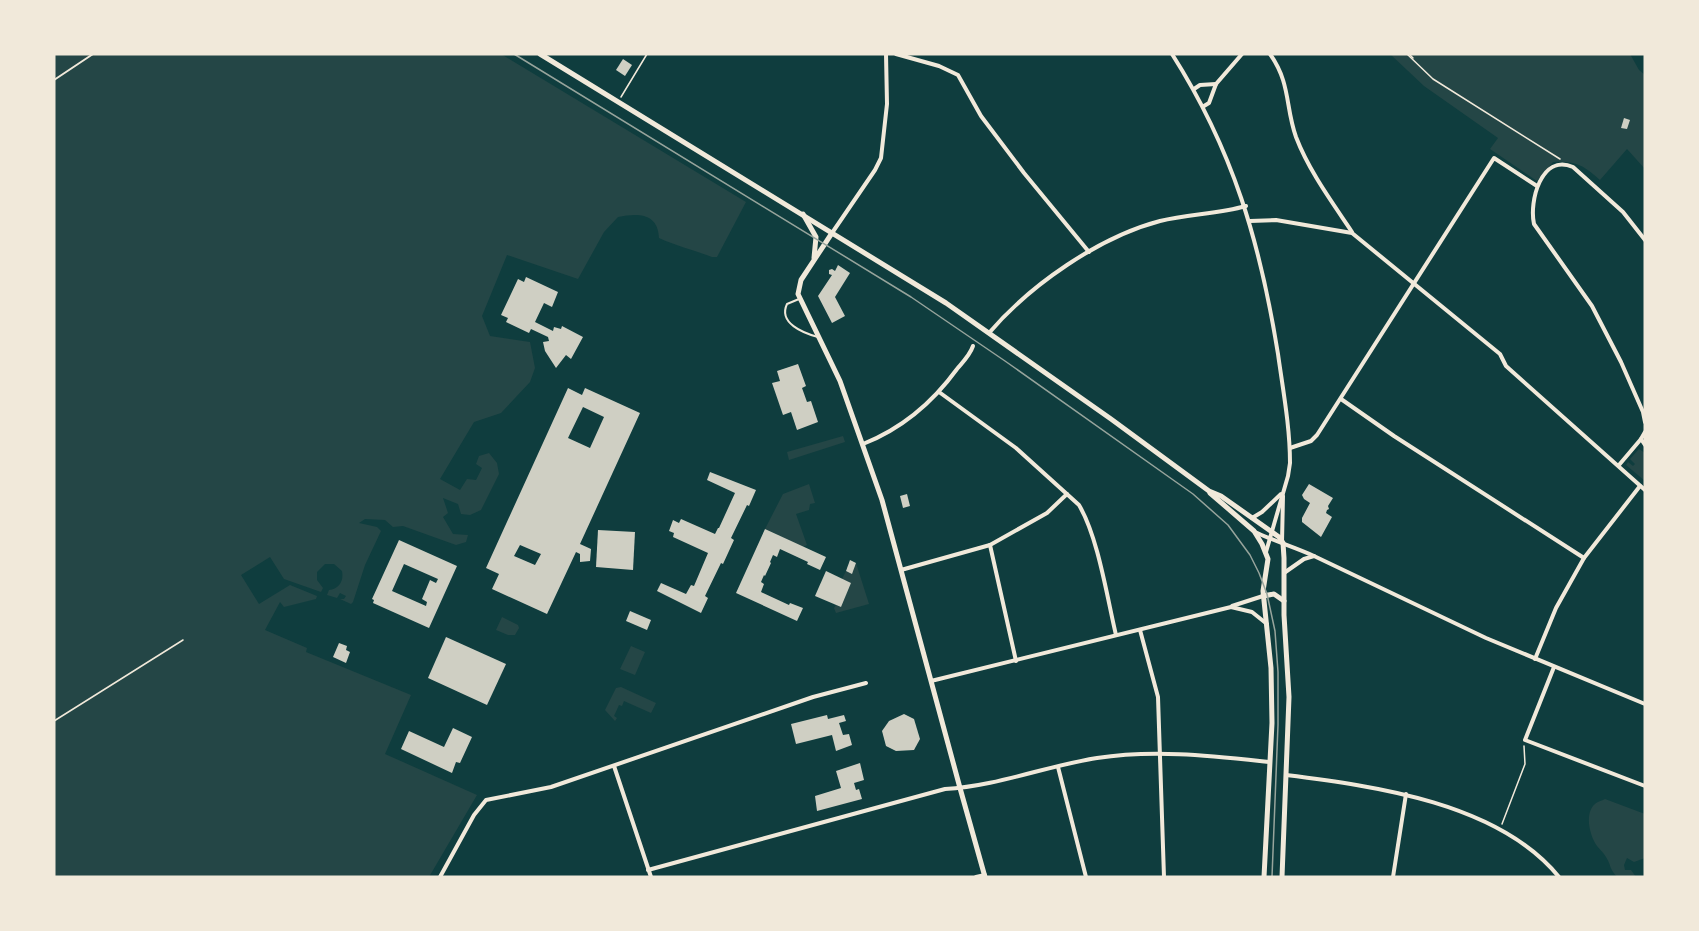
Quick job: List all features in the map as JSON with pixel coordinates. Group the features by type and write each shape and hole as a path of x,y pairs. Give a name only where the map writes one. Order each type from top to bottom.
{"main road":[{"path":"540,54 946,303 1209,491 1254,531 1266,552 1268,568 1263,596 1272,690 1264,877"},
{"path":"803,214 816,237 813,260"},
{"path":"832,233 799,285 799,299 840,381 884,504 985,876"},
{"path":"1209,491 1221,496 1272,531 1282,543 1289,697 1282,877"},
{"path":"1263,596 1274,594 1284,601"}],"street":[{"path":"832,233 881,158 887,104 886,54"},
{"path":"896,54 939,66 958,75 981,116 1024,174 1089,252"},
{"path":"1172,54 1203,106 1246,206 1272,314 1290,448 1288,476 1266,552"},
{"path":"1203,106 1209,103 1216,84 1242,54"},
{"path":"1270,54 1286,85 1295,135 1310,168 1352,233 1500,354 1506,366 1645,490"},
{"path":"1194,89 1200,85 1216,84"},
{"path":"1290,448 1311,441 1341,399 1494,158 1537,186"},
{"path":"1645,240 1623,212 1574,167 1564,164 1552,168 1537,186 1532,214 1534,224 1592,306 1621,362 1643,412 1645,422"},
{"path":"990,333 1007,313 1039,286 1089,252 1135,229 1161,221 1246,206"},
{"path":"1250,221 1276,220 1352,233"},
{"path":"863,444 899,425 939,392 973,346"},
{"path":"939,392 1016,448 1078,505 1086,517 1095,545 1116,635"},
{"path":"1341,399 1394,436 1584,558"},
{"path":"1619,465 1645,432"},
{"path":"1641,439 1645,445"},
{"path":"1535,659 1556,608 1584,558 1640,486"},
{"path":"1252,518 1284,492"},
{"path":"1282,543 1284,492"},
{"path":"901,570 990,545 1047,513 1067,494"},
{"path":"1254,531 1270,540 1314,556 1486,638 1645,704"},
{"path":"990,545 1016,661"},
{"path":"1284,574 1304,559 1314,556"},
{"path":"931,681 1231,607 1263,596"},
{"path":"1231,607 1252,612 1267,625"},
{"path":"1140,630 1158,697 1164,877"},
{"path":"1554,667 1525,740 1645,786"},
{"path":"440,877 474,815 489,799 545,789 813,697 866,683"},
{"path":"648,870 945,789 972,788 1098,758 1160,754 1270,762"},
{"path":"614,766 651,877"},
{"path":"1058,767 1086,877"},
{"path":"1286,775 1406,794 1432,801 1500,830 1534,853 1559,877"},
{"path":"1393,877 1406,794"},
{"path":"976,877 985,876"}],"lane":[{"path":"54,80 93,54"},
{"path":"799,299 786,304 784,312 789,322 801,331 819,337"}],"path":[{"path":"619,102 647,54"},
{"path":"1408,54 1433,80 1538,144 1564,164"},
{"path":"54,721 183,640"},
{"path":"1500,830 1525,764 1523,745 1525,740"}],"shaded area":[{"path":"54,54 501,54 746,202 717,257 659,238 658,230 651,219 639,215 618,217 604,232 578,279 507,255 482,316 490,336 530,342 535,368 530,382 501,413 474,422 440,479 460,490 467,479 476,480 482,468 476,464 479,456 489,453 497,463 499,474 481,510 470,515 461,514 458,504 443,498 448,513 443,517 453,534 468,535 466,542 456,545 403,526 393,527 385,520 365,519 359,523 377,527 381,531 365,565 351,604 340,599 346,596 340,593 337,598 327,595 329,590 340,584 342,578 342,571 334,564 325,564 317,572 317,580 323,588 321,592 284,579 270,557 241,575 259,604 290,585 317,596 316,599 284,607 280,602 265,630 307,648 306,652 411,695 385,754 477,795 429,877 54,877"},
{"path":"1390,54 1630,54 1639,70 1645,75 1645,169 1627,149 1600,180 1579,165 1553,162 1537,181 1490,149 1498,138 1424,86"},
{"path":"843,436 845,442 789,460 787,452"},
{"path":"1639,449 1645,453 1645,481 1626,465 1628,462 1633,466 1635,464 1630,459"},
{"path":"809,484 815,503 810,504 809,510 796,514 807,545 803,547 765,529 783,494"},
{"path":"856,563 869,604 836,613 834,608 836,605 841,607 851,583 842,579 846,571 852,573"},
{"path":"502,617 518,625 519,628 515,635 496,630"},
{"path":"631,646 645,652 635,675 620,669"},
{"path":"621,687 656,703 651,713 624,701 622,706 619,705 614,716 617,718 615,721 605,710 616,688"},
{"path":"1605,799 1645,814 1645,858 1634,862 1627,858 1624,865 1625,870 1631,870 1636,877 1617,877 1592,837 1589,815 1593,806"}],"building":[{"path":"623,59 632,65 625,76 616,70"},
{"path":"1624,118 1630,120 1627,129 1621,128"},
{"path":"838,265 850,273 835,297 845,316 832,323 818,296 832,275 829,274 829,270 835,271"},
{"path":"526,277 558,292 552,307 544,303 535,322 553,331 554,327 561,329 562,326 583,337 571,359 566,355 556,368 545,351 543,342 549,341 548,337 531,329 529,333 506,322 508,318 501,315 518,279 524,282"},
{"path":"798,364 806,386 802,388 807,402 811,401 818,422 797,430 791,412 783,415 772,383 780,381 777,371"},
{"path":"568,388 582,395 585,388 640,413 580,544 591,549 590,561 580,562 580,554 576,552 547,614 492,589 499,574 486,568","holes":["583,407 604,417 590,448 568,438","520,545 541,554 535,565 514,556"]},
{"path":"710,472 756,490 731,538 734,540 723,564 721,563 705,596 708,598 701,613 657,591 661,583 686,594 691,585 694,586 708,553 673,537 674,533 669,531 673,520 679,523 681,519 715,534 735,493 707,480"},
{"path":"1309,484 1333,498 1326,513 1332,517 1321,537 1302,522 1310,503 1302,495"},
{"path":"907,494 910,506 903,508 900,496"},
{"path":"765,529 826,557 820,570 780,549 777,557 773,555 761,582 764,584 761,592 789,605 790,603 803,608 797,621 736,593"},
{"path":"598,530 635,532 633,570 596,567"},
{"path":"399,540 457,566 429,628 373,603 372,599","holes":["404,564 438,579 436,583 430,580 422,599 427,602 426,606 392,591"]},
{"path":"850,560 856,563 852,574 846,571"},
{"path":"826,571 851,583 841,607 815,596"},
{"path":"630,611 651,620 647,630 626,621"},
{"path":"446,637 506,664 487,705 428,678"},
{"path":"339,643 347,646 346,650 350,652 346,663 333,657"},
{"path":"904,714 914,719 920,739 914,750 896,751 886,746 882,731 889,721"},
{"path":"827,715 828,719 844,715 846,721 839,723 843,735 849,734 852,745 836,751 832,735 796,744 791,724"},
{"path":"453,728 472,737 460,763 456,762 452,773 401,749 409,731 444,747"},
{"path":"860,763 864,780 854,783 862,799 817,811 815,796 841,788 836,771"}],"tram line":[{"path":"514,54 911,297 1193,494 1228,525 1250,555 1259,573 1267,594 1275,631 1278,725 1272,877"}]}
